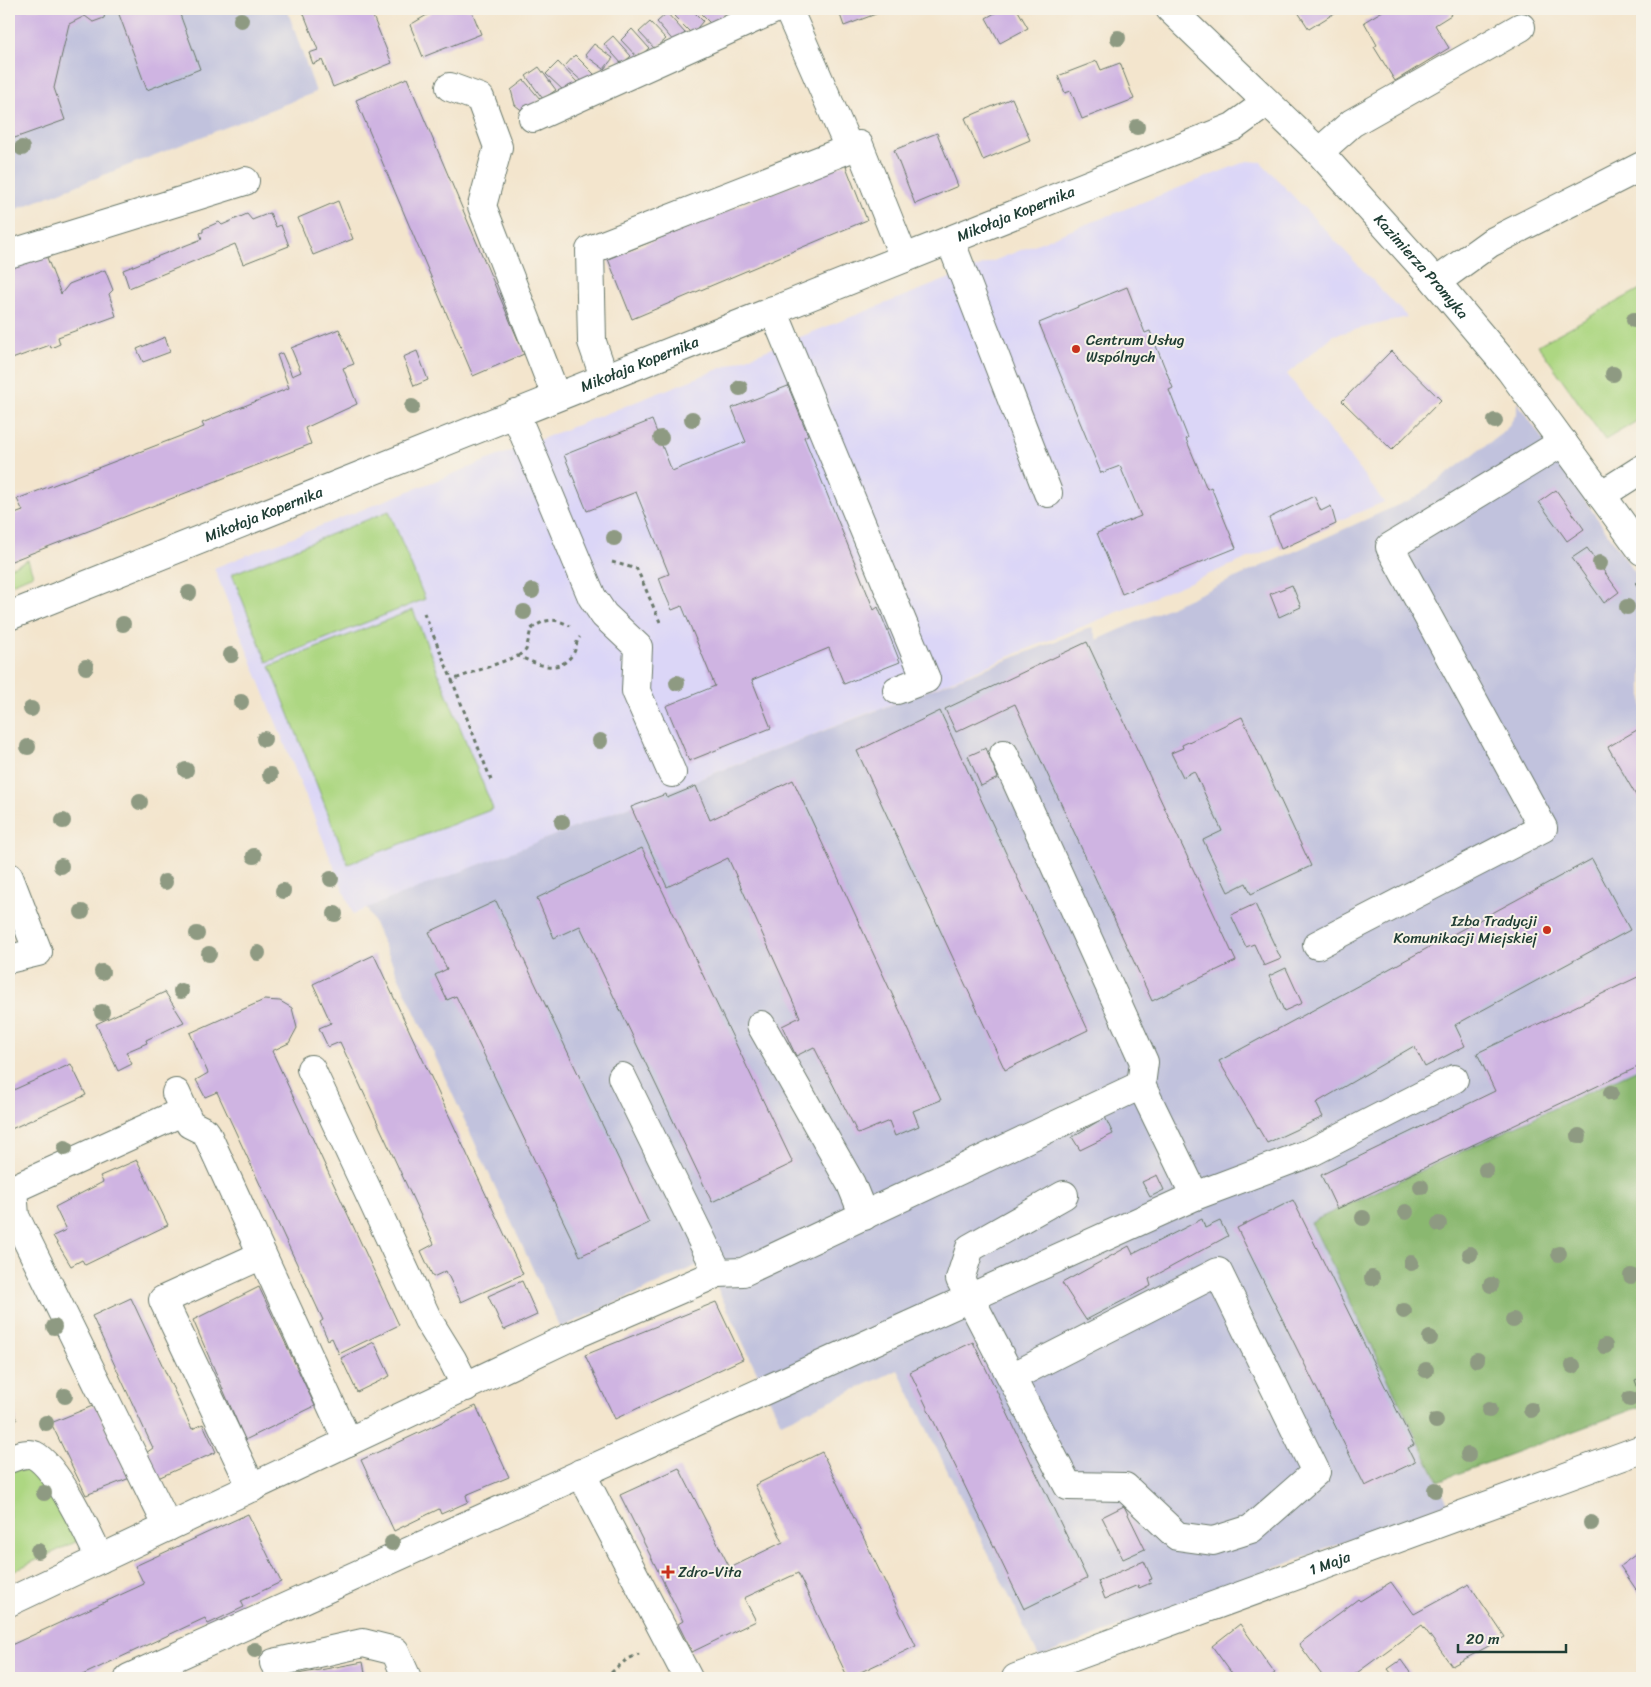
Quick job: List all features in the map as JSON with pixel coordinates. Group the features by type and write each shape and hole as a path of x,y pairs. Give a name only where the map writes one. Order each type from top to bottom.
{"street":[{"path":"533,118 775,9"},
{"path":"788,9 849,148"},
{"name":"Kazimierza Promyka","path":"1170,9 1219,54 1266,103 1318,152 1436,282 1510,370 1642,551"},
{"path":"1318,152 1352,123 1521,28"},
{"path":"450,87 480,98 498,147 482,206 556,396"},
{"name":"Mikołaja Kopernika","path":"9,616 1232,127 1266,103"},
{"path":"604,377 592,342 590,250 859,145 904,258"},
{"path":"1436,282 1458,263 1490,243 1642,166"},
{"path":"9,254 245,181"},
{"path":"950,240 1048,493"},
{"path":"773,310 926,678 897,690"},
{"path":"514,413 592,597 604,615 638,647 636,691 672,773"},
{"path":"1317,945 1543,828 1390,548 1563,442"},
{"path":"1601,495 1642,469"},
{"path":"1004,754 1144,1062 1141,1085 1195,1196"},
{"path":"9,877 38,952 9,959"},
{"path":"761,1026 851,1184 864,1216"},
{"path":"311,1069 428,1320 452,1359 466,1387"},
{"path":"622,1077 718,1272"},
{"path":"129,1678 1195,1196 1312,1152 1454,1079"},
{"path":"9,1602 572,1336 718,1272 743,1272 1141,1085"},
{"path":"168,1527 16,1216 13,1189 180,1102 190,1124 206,1132 348,1442"},
{"path":"1012,1378 1218,1272 1316,1472 1251,1529 1213,1541 1177,1536 1125,1488 1068,1486 1012,1378 972,1298 960,1279 970,1248 1064,1195"},
{"path":"252,1488 163,1300 262,1255"},
{"name":"1 Maja","path":"1016,1678 1642,1449"},
{"path":"9,1459 17,1455 33,1455 49,1467 100,1558"},
{"path":"581,1474 688,1678"},
{"path":"274,1663 363,1643 395,1651 407,1678"}],"path":[{"path":"424,613 491,780"},
{"path":"518,656 526,650 531,629 543,621 557,619 574,628"},
{"path":"578,632 582,636"},
{"path":"452,680 509,660"},
{"path":"605,1678 626,1660 668,1641"}],"shaded area":[{"path":"9,9 287,9 316,92 9,212"},
{"path":"1247,161 1261,162 1407,317 1334,335 1287,374 1384,502 953,680 353,914 214,568"},
{"path":"1517,402 1642,583 1642,1067 1311,1222 1448,1503 1039,1657 898,1370 781,1423 705,1262 560,1328 367,908 1092,627 1097,640 1416,497 1505,431 1517,413"}],"green space":[{"path":"1642,288 1642,418 1605,440 1538,345"},
{"path":"389,511 425,599 267,662 232,574"},
{"path":"28,560 33,575 9,585 9,568"},
{"path":"413,610 493,809 348,864 270,666"},
{"path":"1642,1067 1642,1406 1438,1481 1311,1222"},
{"path":"30,1463 82,1539 9,1573 9,1467"}],"building":[{"path":"9,9 106,9 104,18 93,22 85,16 69,24 54,88 65,120 9,140"},
{"path":"117,9 178,9 200,69 147,90"},
{"path":"302,9 370,9 392,63 333,87 322,60 313,64 309,53 318,50"},
{"path":"437,9 471,9 481,34 423,57 410,25"},
{"path":"682,9 691,9 703,21 692,34 674,16"},
{"path":"696,9 718,9 724,14 713,26"},
{"path":"723,9 733,9 728,14"},
{"path":"838,9 880,9 881,12 844,26"},
{"path":"1002,9 1017,9 1028,28 1000,43 986,18"},
{"path":"1296,9 1341,9 1309,29"},
{"path":"1386,9 1447,9 1451,15 1435,25 1449,48 1395,81 1374,47 1377,45 1364,22"},
{"path":"667,13 685,33 675,43 657,22"},
{"path":"650,22 666,39 655,49 639,32"},
{"path":"632,29 649,48 638,58 621,40"},
{"path":"613,36 631,56 622,64 604,44"},
{"path":"594,44 613,58 604,69 585,55"},
{"path":"575,55 594,74 585,84 565,66"},
{"path":"1097,61 1101,70 1120,63 1134,99 1082,119 1071,91 1065,93 1058,76"},
{"path":"558,62 577,82 566,93 546,74"},
{"path":"539,67 556,90 543,99 526,76"},
{"path":"407,78 524,354 473,376 356,100"},
{"path":"524,80 540,99 524,112 515,105 511,90"},
{"path":"1012,98 1030,140 983,160 965,118"},
{"path":"937,133 958,186 915,204 894,150"},
{"path":"845,164 867,220 632,319 608,259"},
{"path":"338,201 353,239 313,255 298,218"},
{"path":"270,213 276,227 281,225 289,246 243,264 235,244 129,288 123,270 202,239 200,233 203,232 203,229 219,222 222,225 247,214 252,220"},
{"path":"46,255 61,294 69,284 105,270 113,290 109,294 116,316 58,337 60,344 51,348 50,345 12,359 9,354 9,269"},
{"path":"1127,287 1145,333 1150,331 1173,388 1169,390 1188,438 1186,439 1207,489 1211,487 1236,548 1122,594 1097,533 1141,516 1120,466 1101,473 1039,323"},
{"path":"339,329 354,364 343,368 357,404 305,428 311,444 9,562 9,516 23,511 17,499 204,427 202,423 289,388 277,355 282,353 292,376 301,372 291,348"},
{"path":"165,337 170,352 143,362 137,349"},
{"path":"417,351 428,380 414,386 403,357"},
{"path":"1391,351 1441,400 1392,450 1342,401"},
{"path":"788,386 808,435 804,437 874,610 878,607 900,662 844,684 829,648 752,680 771,728 689,761 666,706 715,686 682,606 672,610 665,594 659,578 669,574 636,492 587,511 564,455 652,420 672,471 746,442 732,408"},
{"path":"1556,490 1584,529 1567,541 1539,502"},
{"path":"1314,496 1321,511 1331,506 1336,524 1281,549 1269,518"},
{"path":"1587,548 1619,592 1604,603 1572,558"},
{"path":"1292,585 1301,607 1279,617 1270,594"},
{"path":"1087,642 1236,961 1152,1001 1015,704 956,732 945,709"},
{"path":"940,711 1088,1030 1005,1070 857,751"},
{"path":"1242,717 1311,866 1251,894 1246,883 1228,892 1203,840 1222,831 1194,771 1183,777 1171,753 1183,748 1182,745"},
{"path":"1642,727 1642,806 1608,747"},
{"path":"986,748 998,778 981,786 968,756"},
{"path":"793,780 941,1100 913,1111 919,1126 895,1136 889,1121 858,1134 814,1047 796,1056 782,1026 800,1017 728,858 667,887 631,807 666,794 667,798 696,786 710,820"},
{"path":"642,848 793,1163 712,1202 580,926 554,938 537,898"},
{"path":"1592,859 1630,930 1455,1025 1465,1046 1425,1067 1414,1046 1316,1103 1323,1117 1267,1143 1219,1061"},
{"path":"496,901 649,1223 580,1256 456,996 447,1000 435,975 447,969 429,932"},
{"path":"1255,904 1281,959 1264,966 1254,944 1246,947 1231,915"},
{"path":"374,955 523,1274 461,1302 446,1271 433,1277 421,1251 434,1244 340,1042 328,1047 319,1028 331,1023 313,984"},
{"path":"1286,968 1302,1003 1284,1011 1269,976"},
{"path":"1642,975 1642,1065 1337,1209 1321,1175 1495,1091 1477,1053"},
{"path":"165,992 184,1022 146,1040 147,1043 126,1052 132,1064 118,1071 96,1024"},
{"path":"264,1000 280,1001 292,1008 297,1028 289,1043 272,1051 399,1325 339,1354 332,1338 328,1340 320,1322 323,1320 217,1092 205,1097 196,1080 208,1073 190,1033"},
{"path":"71,1064 86,1095 9,1130 9,1092"},
{"path":"1105,1117 1113,1134 1080,1150 1072,1137"},
{"path":"137,1160 168,1225 85,1265 82,1260 71,1266 53,1236 66,1230 55,1207 103,1182 100,1176"},
{"path":"1157,1175 1164,1190 1150,1197 1142,1182"},
{"path":"1293,1200 1414,1445 1408,1448 1415,1462 1365,1486 1237,1228"},
{"path":"1202,1219 1205,1228 1220,1221 1228,1236 1149,1279 1151,1286 1086,1320 1062,1283 1129,1246 1133,1254"},
{"path":"522,1281 537,1315 504,1330 488,1296"},
{"path":"259,1287 315,1406 245,1440 193,1320"},
{"path":"131,1298 192,1429 203,1424 216,1452 158,1478 146,1453 153,1448 92,1316"},
{"path":"716,1302 743,1359 615,1419 585,1355"},
{"path":"374,1342 390,1376 357,1392 341,1358"},
{"path":"973,1342 1087,1578 1024,1609 910,1372"},
{"path":"1642,1377 1642,1400 1635,1380"},
{"path":"9,1402 17,1420 9,1424"},
{"path":"95,1405 130,1478 86,1495 51,1423"},
{"path":"476,1406 509,1477 466,1495 468,1502 441,1514 439,1509 394,1531 361,1460"},
{"path":"822,1452 916,1646 848,1678 798,1573 744,1598 756,1621 692,1652 678,1624 683,1621 620,1495 679,1468 730,1568 783,1542 755,1485"},
{"path":"1124,1506 1145,1549 1123,1559 1102,1517"},
{"path":"248,1514 281,1582 241,1601 244,1607 208,1624 205,1618 76,1678 9,1678 9,1646 144,1584 135,1566"},
{"path":"1642,1550 1642,1598 1620,1566"},
{"path":"1144,1561 1152,1579 1149,1580 1151,1583 1139,1588 1138,1585 1105,1599 1098,1581"},
{"path":"1391,1582 1414,1614 1469,1584 1505,1637 1452,1666 1422,1625 1350,1678 1324,1678 1299,1644 1358,1599 1360,1601"},
{"path":"1240,1624 1275,1673 1268,1678 1235,1678 1212,1646"},
{"path":"1401,1660 1414,1678 1395,1678 1388,1669"},
{"path":"363,1662 366,1678 282,1678 282,1677"}],"place":[{"name":"Centrum Usług Wspólnych","path":"1076,349"},
{"name":"Izba Tradycji Komunikacji Miejskiej","path":"1547,930"},
{"name":"Zdro-Vita","path":"668,1572"}]}
